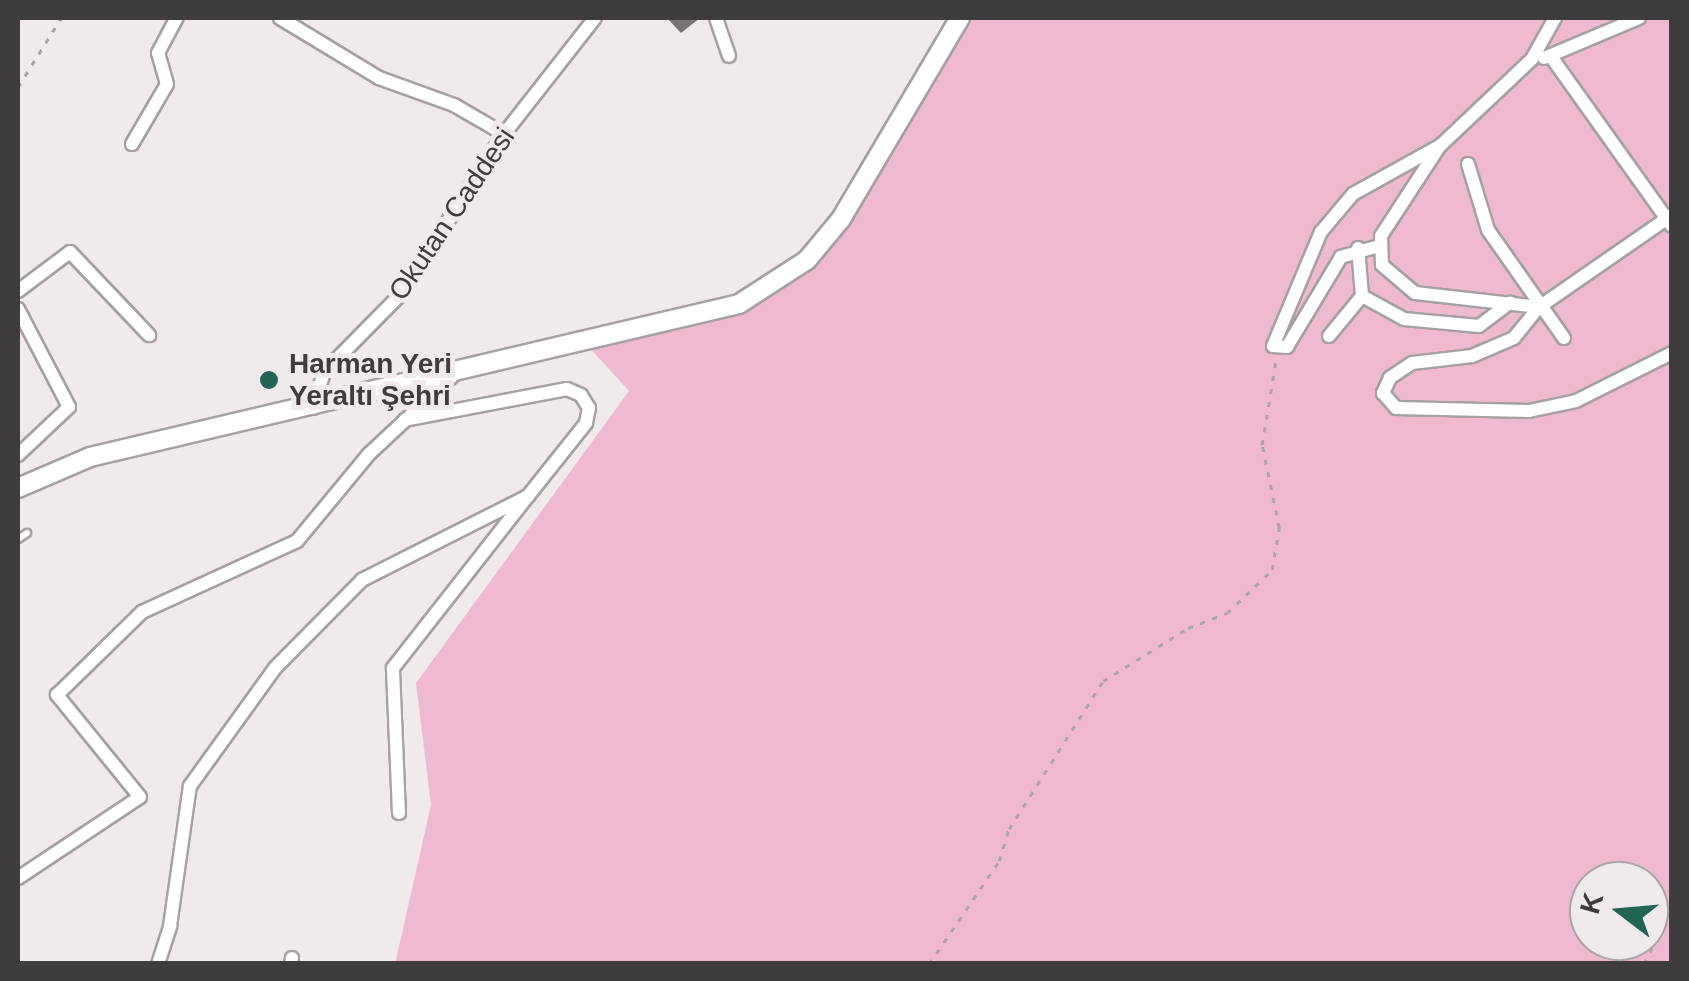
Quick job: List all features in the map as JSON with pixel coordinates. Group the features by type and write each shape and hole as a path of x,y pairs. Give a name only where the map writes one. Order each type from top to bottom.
{"main road":[{"path":"18,488 90,457 313,408 738,304 807,260 841,219 960,18"}],"street":[{"path":"132,144 167,84 158,53 177,18"},
{"path":"280,18 379,78 454,105 504,134"},
{"name":"Okutan Caddesi","path":"313,408 324,372 401,294 504,134 595,18"},
{"path":"716,18 730,56"},
{"path":"1378,246 1441,145 1532,58 1555,18"},
{"path":"1532,58 1552,58 1639,18"},
{"path":"1552,58 1670,220 1540,307 1514,338 1472,356 1400,368 1384,388 1384,398 1396,408 1528,411 1576,401 1672,352"},
{"path":"1378,246 1358,248 1332,267 1287,347 1278,350 1272,337 1321,232 1353,194 1441,145"},
{"path":"1468,164 1488,230 1564,338"},
{"path":"1378,246 1388,273 1415,293 1540,307"},
{"path":"1329,336 1362,296 1358,248"},
{"path":"18,291 70,252 149,336"},
{"path":"1362,296 1404,319 1441,326 1480,326 1510,303"},
{"path":"18,309 69,407 18,455"},
{"path":"18,878 140,797 57,694 142,612 296,540 405,420 458,371"},
{"path":"399,813 393,668 586,423 589,408 581,394 559,390 405,420"},
{"path":"158,964 170,926 190,786 275,668 362,580 528,496"}],"lane":[{"path":"18,539 28,533"}],"path":[{"path":"18,88 62,18"},
{"path":"930,964 999,861 1010,829 1103,682 1188,628 1227,613 1272,570 1279,528 1262,445 1278,350"},
{"path":"1644,964 1672,906"}],"shaded area":[{"path":"959,18 1671,18 1671,963 395,964 431,805 416,683 629,391 587,345 732,308 819,243"}],"building":[{"path":"667,18 700,18 681,33"}],"place":[{"name":"Harman Yeri Yeraltı Şehri","path":"269,380"}]}
